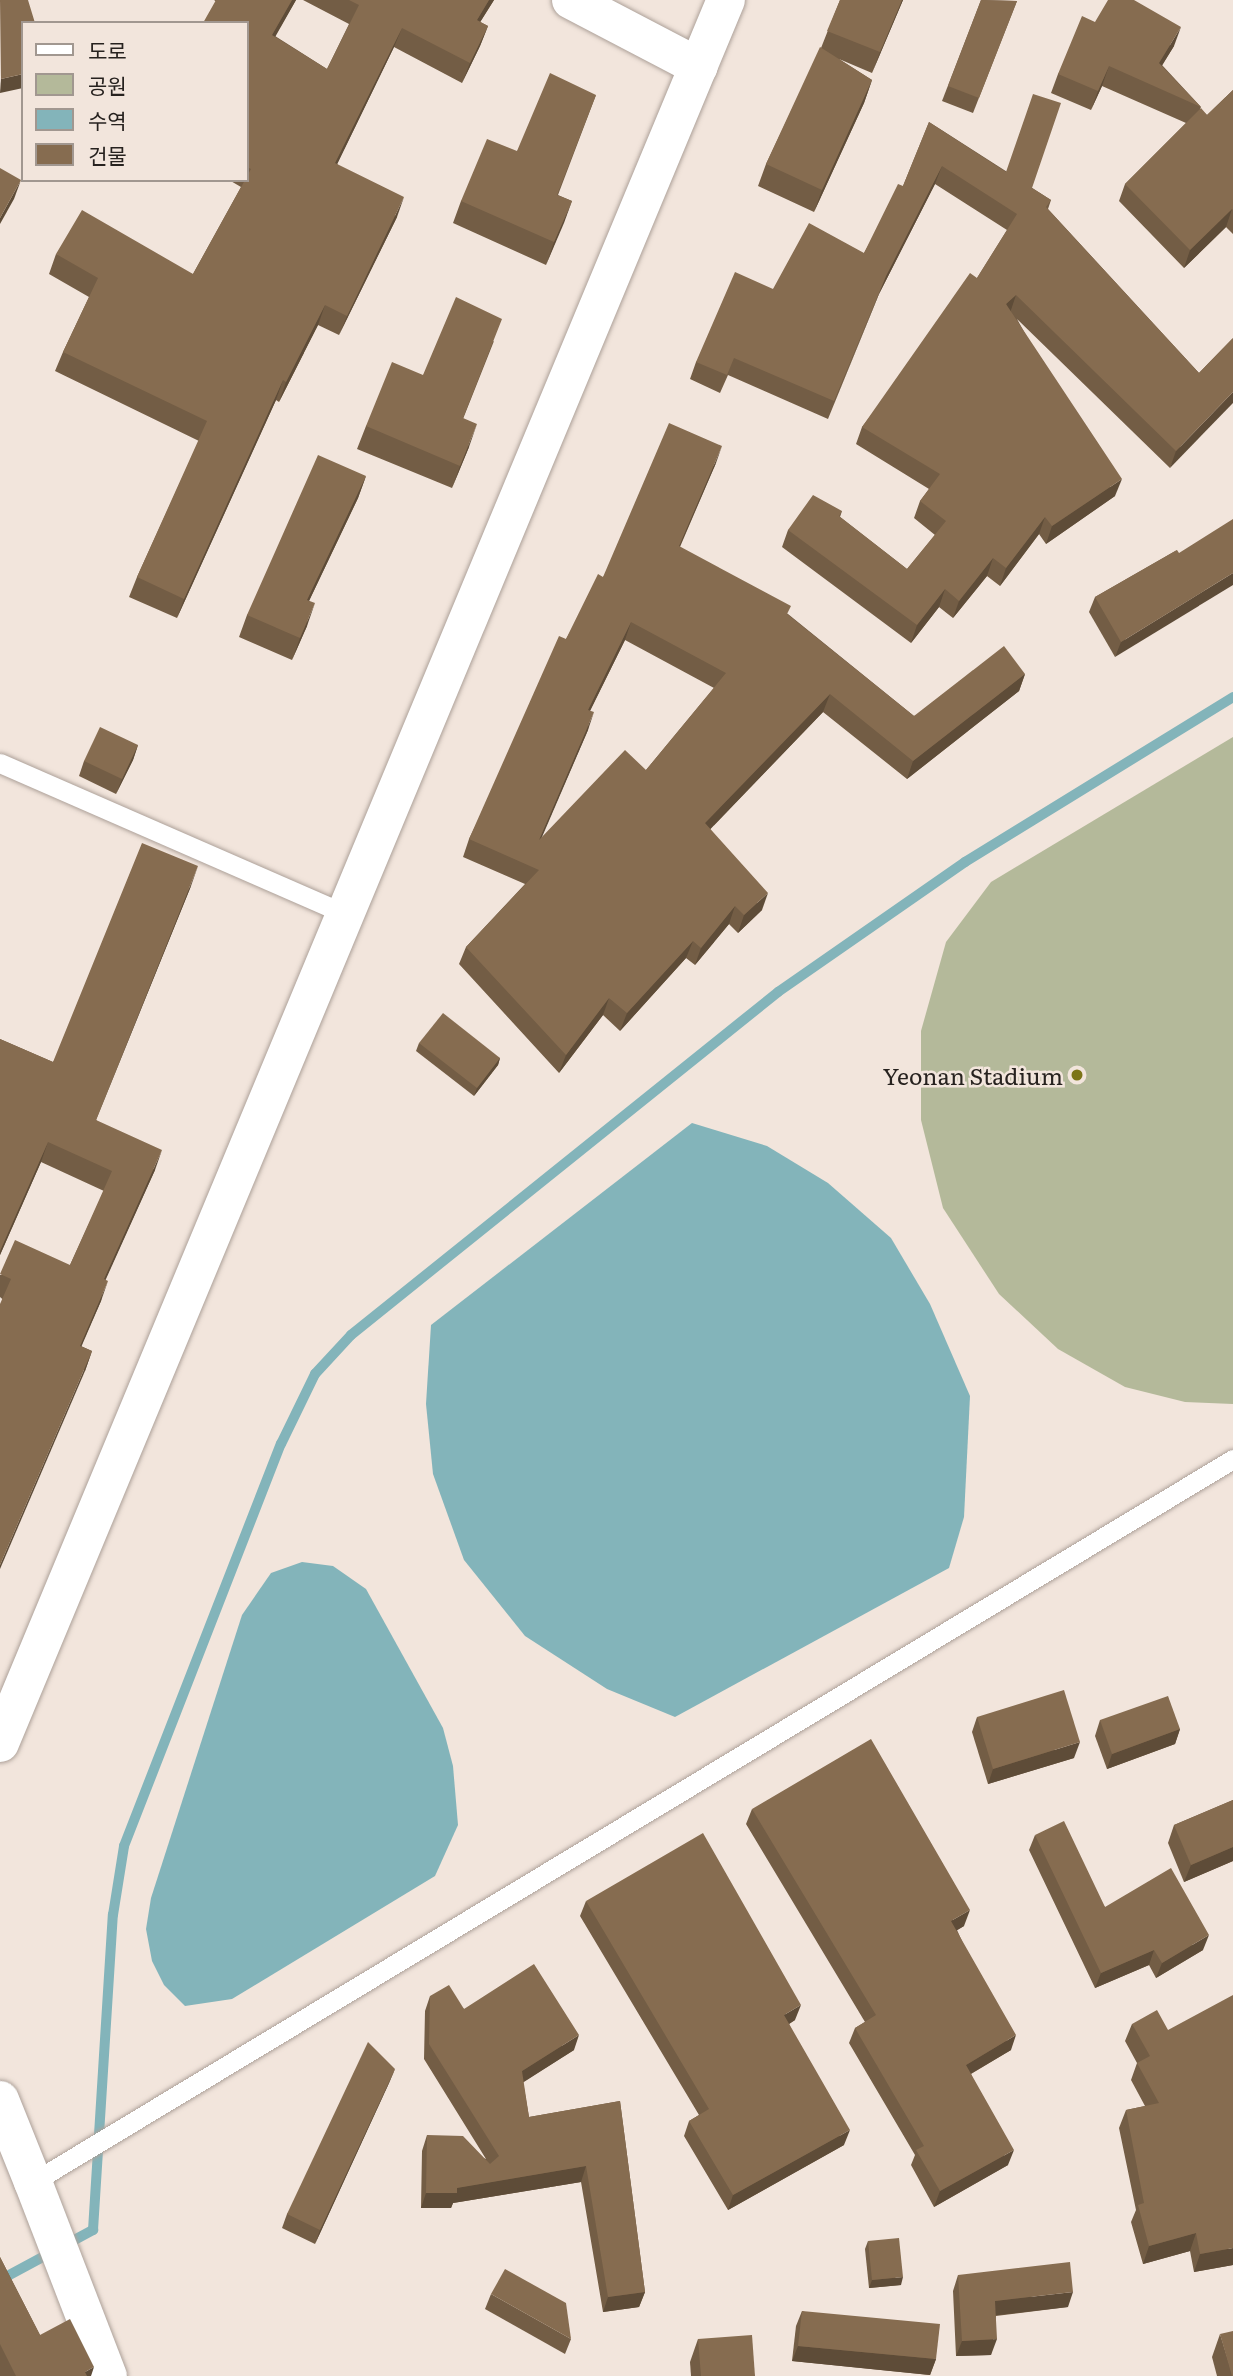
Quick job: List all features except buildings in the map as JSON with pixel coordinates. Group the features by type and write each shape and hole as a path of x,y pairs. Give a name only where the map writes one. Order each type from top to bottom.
{"main road":[{"path":"571,0 699,67"},
{"path":"0,1743 726,0"},
{"path":"0,2100 108,2376"}],"lane":[{"path":"0,763 345,914"},
{"path":"33,2182 1233,1459"}],"green space":[{"name":"Yeonan Stadium","path":"1233,737 1233,1404 1185,1402 1125,1387 1058,1349 999,1294 943,1208 921,1120 921,1031 946,942 991,882"}],"water":[{"path":"692,1123 767,1146 828,1183 891,1238 930,1304 970,1396 964,1517 949,1568 675,1717 607,1689 525,1636 464,1560 433,1474 426,1404 431,1325"},
{"path":"302,1562 333,1566 366,1589 443,1728 453,1766 458,1825 435,1876 232,1999 185,2006 164,1985 152,1961 146,1929 151,1898 242,1615 271,1573"}],"waterway":[{"path":"0,2280 93,2230 113,1915 124,1846 281,1444 315,1374 351,1335 778,992 965,862 1233,697"}],"place":[{"name":"Yeonan Stadium","path":"1077,1075"}]}
